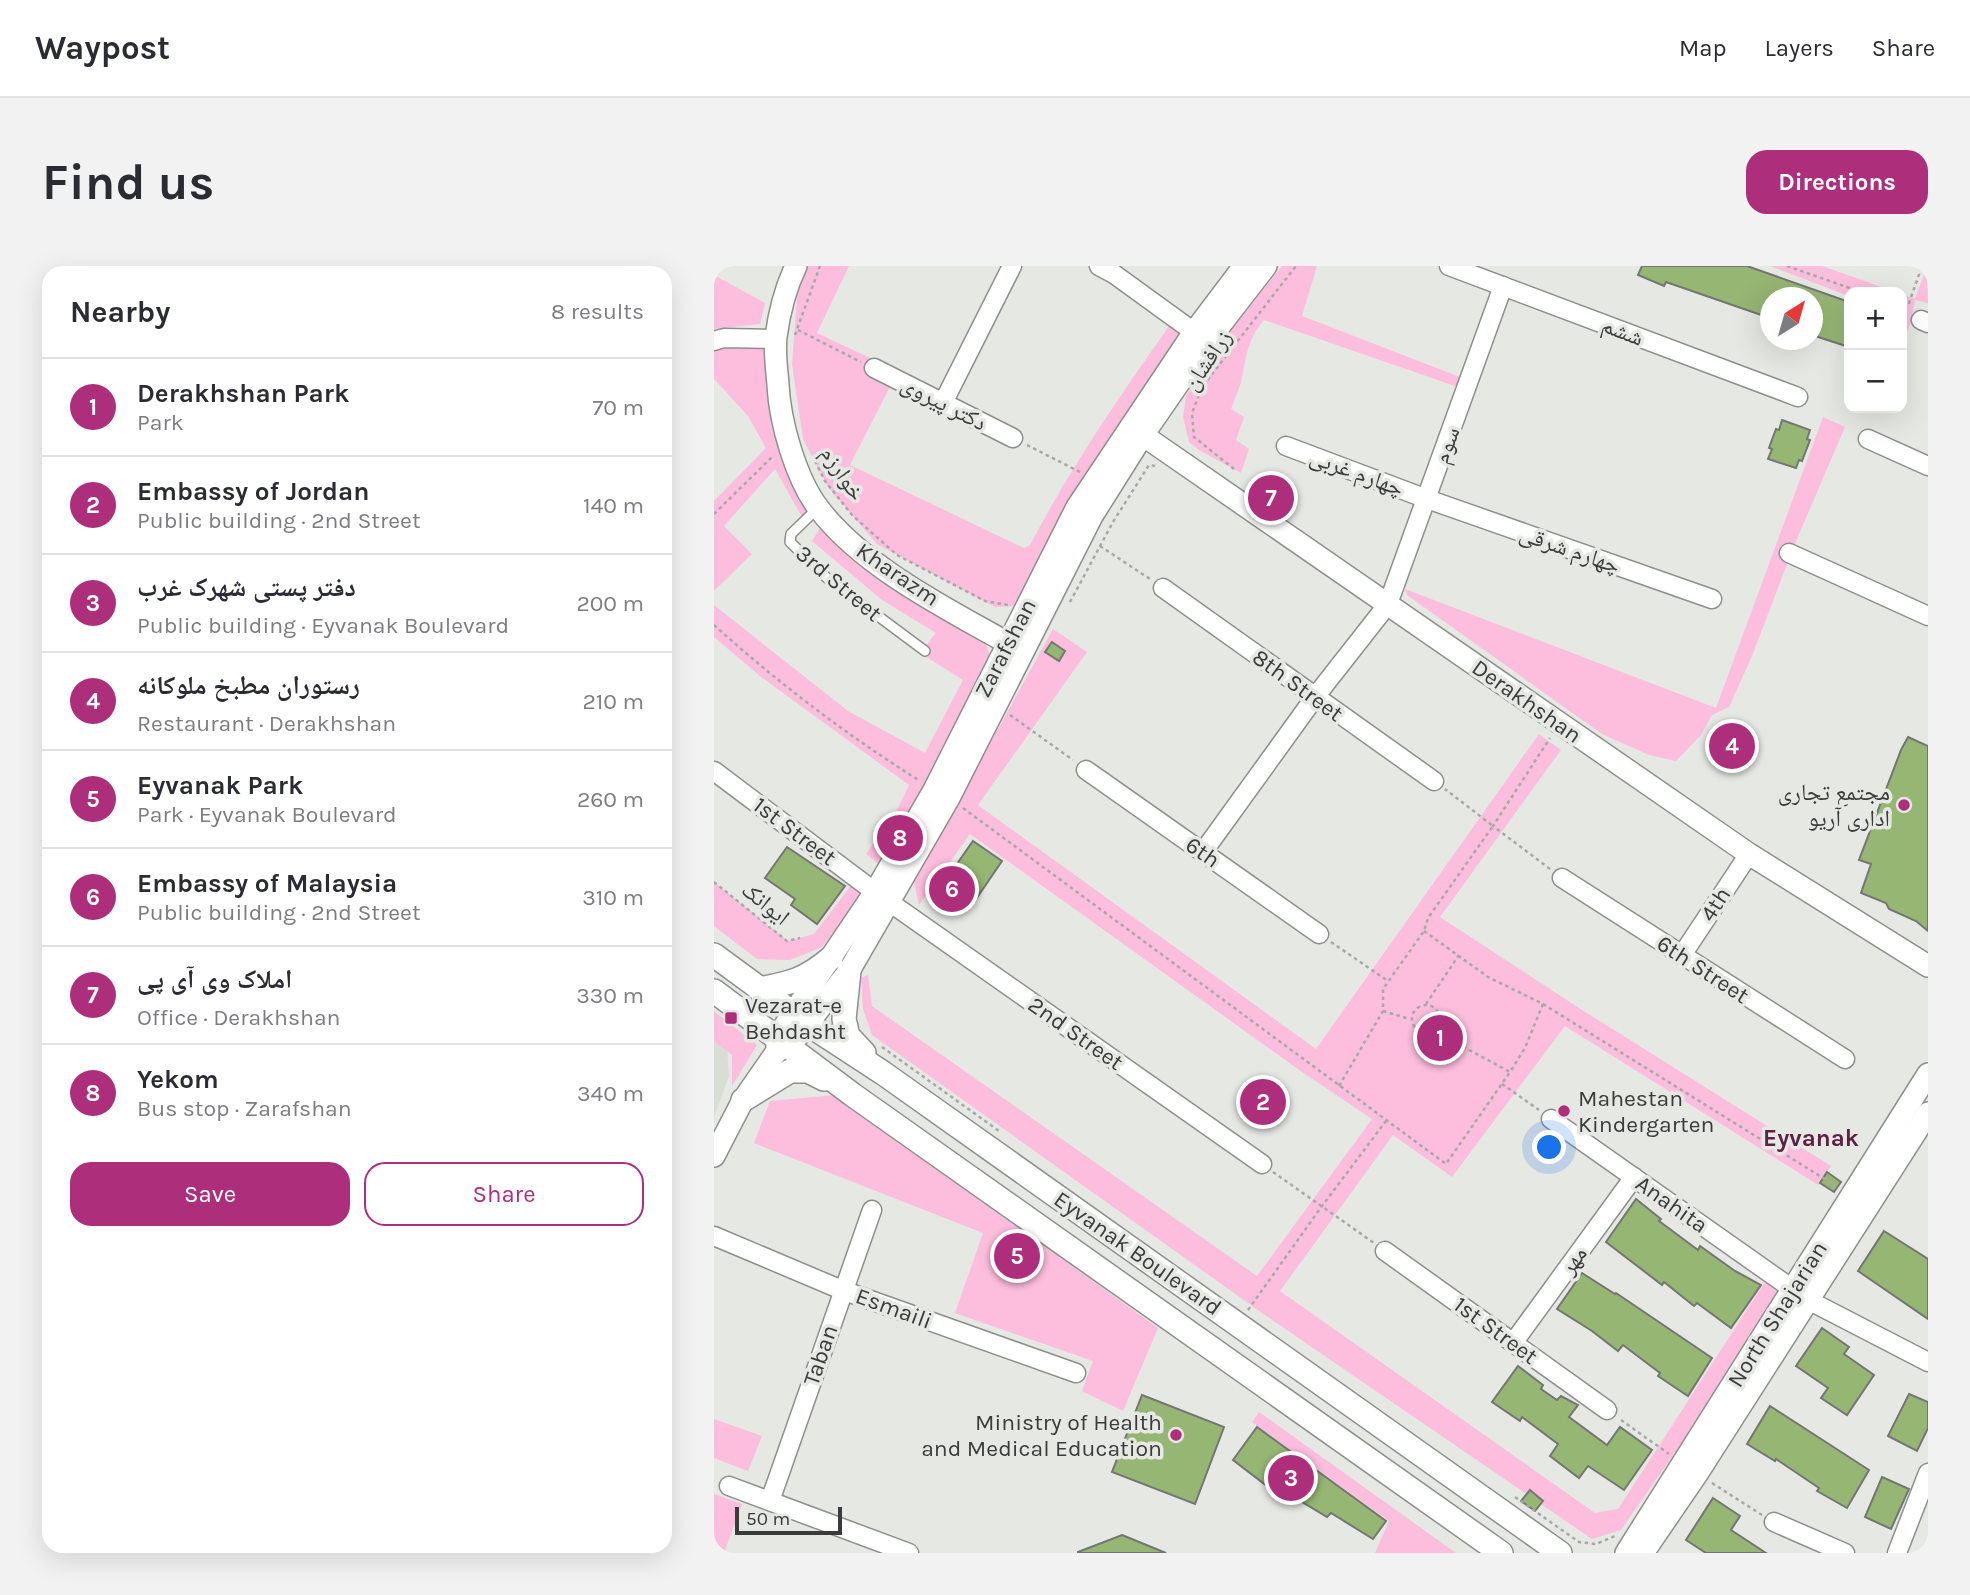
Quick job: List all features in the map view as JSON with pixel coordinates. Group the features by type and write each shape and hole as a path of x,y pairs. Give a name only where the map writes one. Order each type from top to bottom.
{"main road":[{"name":"Eyvanak Boulevard","path":"714,955 1560,1553"},
{"path":"759,989 789,984 840,964 848,1036 883,1073"},
{"name":"Eyvanak Boulevard","path":"714,991 781,1045 1501,1553"},
{"path":"743,1100 790,1071 808,1071 853,1095"}],"street":[{"name":"Kharazm","path":"796,266 789,281 783,333 780,411 796,464 818,508 858,550 881,567 1015,647"},
{"path":"943,403 1012,266"},
{"path":"1098,266 1114,274 1201,337"},
{"name":"Zarafshan","path":"714,1156 743,1100 840,964 882,897 996,705 1015,647 1082,534 1137,431 1201,337 1244,266"},
{"name":"Zarafshan","path":"1201,337 1266,266"},
{"name":"ششم","path":"1449,266 1798,397"},
{"name":"سوم","path":"1203,852 1315,697 1388,604 1503,286"},
{"path":"714,341 783,333"},
{"name":"دکتر پیروی","path":"874,368 1013,438"},
{"name":"Zarafshan","path":"942,794 1015,647 1077,507 1095,480 1137,431"},
{"name":"Derakhshan","path":"1137,431 1749,854 1928,966"},
{"path":"1868,439 1928,466"},
{"name":"چهارم غربی","path":"1286,446 1427,499"},
{"name":"چهارم شرقی","path":"1427,499 1712,598"},
{"path":"1789,553 1928,616"},
{"name":"8th Street","path":"1163,588 1434,781"},
{"name":"6th","path":"1086,770 1319,934"},
{"name":"1st Street","path":"714,771 882,897"},
{"name":"4th","path":"1682,955 1749,854"},
{"name":"6th Street","path":"1562,878 1844,1059"},
{"name":"2nd Street","path":"882,897 1262,1164"},
{"name":"North Shajarian","path":"1800,1295 1850,1195 1928,1074"},
{"name":"North Shajarian","path":"1643,1553 1690,1469 1800,1295 1928,1113"},
{"name":"Anahita","path":"1551,1119 1800,1295 1928,1362"},
{"name":"مهر","path":"1513,1343 1634,1177"},
{"name":"Taban","path":"770,1501 872,1210"},
{"name":"Esmaili","path":"714,1236 842,1290 1076,1373"},
{"name":"1st Street","path":"1385,1251 1607,1410"},
{"name":"North Shajarian","path":"1626,1553 1690,1469"},
{"path":"1897,1553 1928,1473"},
{"path":"729,1486 909,1553"},
{"path":"1774,1522 1845,1553"}],"lane":[{"name":"3rd Street","path":"818,508 791,534 790,542 827,578 925,651"}],"path":[{"path":"820,266 783,333 874,368"},
{"name":"زرافشان","path":"1234,469 1194,437 1192,413 1202,387 1296,266"},
{"path":"1787,266 1845,287"},
{"path":"1907,302 1909,303 1922,266"},
{"path":"1013,438 1095,480"},
{"path":"714,514 789,440"},
{"name":"خوارزم","path":"813,458 825,481 852,515 897,555 985,601 1014,606"},
{"path":"1082,534 1163,588"},
{"path":"714,625 805,702 876,753 942,794 1446,1164 1525,1048 1544,1003"},
{"path":"996,705 1086,770"},
{"path":"1339,1086 1383,1011 1384,989 1388,981 1559,723"},
{"path":"1434,781 1562,878"},
{"name":"ایوانک","path":"714,882 788,941 800,938"},
{"path":"1423,931 1488,977 1544,1003 1850,1195"},
{"path":"1319,934 1388,981"},
{"path":"1412,1020 1414,1011 1426,1004 1459,955"},
{"path":"1383,1011 1412,1020 1420,1031 1429,1033 1440,1024 1440,1014 1435,1007 1426,1004"},
{"path":"1434,1031 1510,1072"},
{"path":"874,1041 999,1131"},
{"path":"1502,1084 1551,1119"},
{"path":"1237,1324 1387,1121"},
{"path":"1262,1164 1385,1251"},
{"path":"1607,1410 1690,1469 1774,1522"}],"shaded area":[{"path":"806,266 849,266 817,333 898,371 850,465 1024,548 1030,545 1097,431 1172,322 1183,332 1054,536 1014,606 995,607 877,544 828,487 803,439 792,364 797,299"},
{"path":"1282,266 1317,266 1302,316 1460,377 1458,387 1264,320 1251,342 1231,409 1244,417 1236,440 1249,449 1241,473 1199,450 1189,442 1183,417 1186,396 1226,336"},
{"path":"1770,266 1822,266 1882,287 1844,287 1844,294"},
{"path":"1927,266 1928,303 1915,300 1907,332 1907,296 1915,299"},
{"path":"714,275 765,303 760,324 714,329"},
{"path":"714,346 771,347 813,508 802,517 775,469 724,526 752,554 714,591 714,501 766,448 748,416 714,379"},
{"path":"1823,417 1845,427 1794,546 1752,656 1729,707 1712,715 1701,735 1676,761 1649,755 1602,734 1407,595 1405,589 1716,708"},
{"path":"825,520 981,632 990,655 930,783 880,865 866,854 898,808 909,785 760,676 714,637 714,605 848,711 925,753 963,680 920,653 936,633 882,600 812,541"},
{"path":"1053,629 1087,652 978,805 1316,1049 1539,734 1561,750 1440,917 1831,1166 1818,1185 1565,1026 1452,1177 1393,1135 1280,1291 1595,1513 1618,1509 1765,1282 1771,1282 1779,1295 1706,1408 1621,1530 1592,1539 1262,1313 872,1035 863,1009 861,978 868,975 872,1006 1257,1276 1372,1119 1302,1072 970,834 919,905 914,882"},
{"path":"714,882 788,941 814,934 853,883 865,893 822,947 790,960 757,959 714,926"},
{"path":"714,1011 757,1045 732,1086 732,1055 714,1041"},
{"path":"714,1038 727,1048 729,1076 714,1117"},
{"path":"835,1095 1158,1328 1123,1411 1082,1391 1093,1361 955,1313 983,1233 754,1143 770,1101"},
{"path":"1259,1412 1456,1553 1375,1553 1389,1521 1252,1422"},
{"path":"714,1419 762,1436 748,1471 714,1458"},
{"path":"714,1494 742,1504 724,1553 714,1553"}],"building":[{"path":"1642,266 1747,266 1806,287 1760,287 1760,315 1666,282 1664,286 1638,275"},
{"path":"1823,293 1844,300 1844,345 1823,339"},
{"path":"1782,420 1810,430 1807,439 1810,440 1802,461 1799,460 1796,468 1768,459 1772,449 1769,448"},
{"path":"1052,642 1065,651 1059,661 1045,652"},
{"name":"مجتمع تجاری اداری آريو","path":"1908,737 1928,746 1928,931 1916,921 1889,909 1886,903 1861,893 1871,864 1859,860"},
{"path":"973,841 1002,861 974,902 945,881"},
{"path":"787,847 845,886 817,924 791,905 795,899 765,878"},
{"path":"1827,1172 1841,1182 1834,1192 1820,1183"},
{"path":"1636,1199 1661,1219 1659,1221 1698,1250 1700,1246 1735,1271 1761,1285 1731,1328 1697,1303 1694,1306 1664,1282 1662,1285 1606,1242"},
{"path":"1884,1231 1928,1259 1928,1319 1858,1271"},
{"path":"1582,1273 1712,1358 1688,1396 1658,1376 1660,1373 1623,1345 1618,1351 1557,1309"},
{"path":"1822,1328 1849,1347 1844,1354 1874,1375 1847,1415 1821,1398 1828,1388 1796,1366"},
{"path":"1518,1366 1543,1385 1541,1389 1557,1400 1561,1396 1578,1405 1569,1417 1607,1445 1620,1427 1652,1450 1624,1490 1588,1466 1579,1478 1550,1456 1558,1444 1522,1417 1520,1421 1492,1402"},
{"path":"1909,1394 1928,1402 1928,1428 1917,1451 1888,1436"},
{"path":"1142,1395 1224,1427 1195,1504 1112,1472"},
{"path":"1770,1406 1869,1470 1847,1508 1817,1491 1819,1488 1776,1459 1775,1461 1747,1444"},
{"path":"1257,1427 1386,1521 1373,1539 1331,1513 1327,1517 1302,1502 1280,1496 1233,1460"},
{"path":"1882,1477 1909,1489 1891,1529 1865,1517"},
{"path":"1530,1490 1543,1501 1535,1511 1521,1501"},
{"path":"1713,1498 1740,1516 1731,1530 1766,1553 1706,1553 1686,1540"},
{"path":"1122,1535 1166,1553 1078,1553 1078,1552"}],"place":[{"name":"املاک وی آی پی","path":"1271,498"},
{"name":"رستوران مطبخ ملوکانه","path":"1732,746"},
{"name":"مجتمع تجاری اداری آريو","path":"1904,805"},
{"name":"Yekom","path":"900,838"},
{"name":"Embassy of Malaysia","path":"952,889"},
{"name":"Vezarat-e Behdasht","path":"731,1018"},
{"name":"Derakhshan Park","path":"1440,1038"},
{"name":"Embassy of Jordan","path":"1263,1102"},
{"name":"Mahestan Kindergarten","path":"1564,1111"},
{"name":"Eyvanak Park","path":"1017,1256"},
{"name":"Ministry of Health and Medical Education","path":"1176,1435"},
{"name":"دفتر پستی شهرک غرب","path":"1291,1478"}],"district":[{"name":"Eyvanak","path":"1811,1138"}]}
